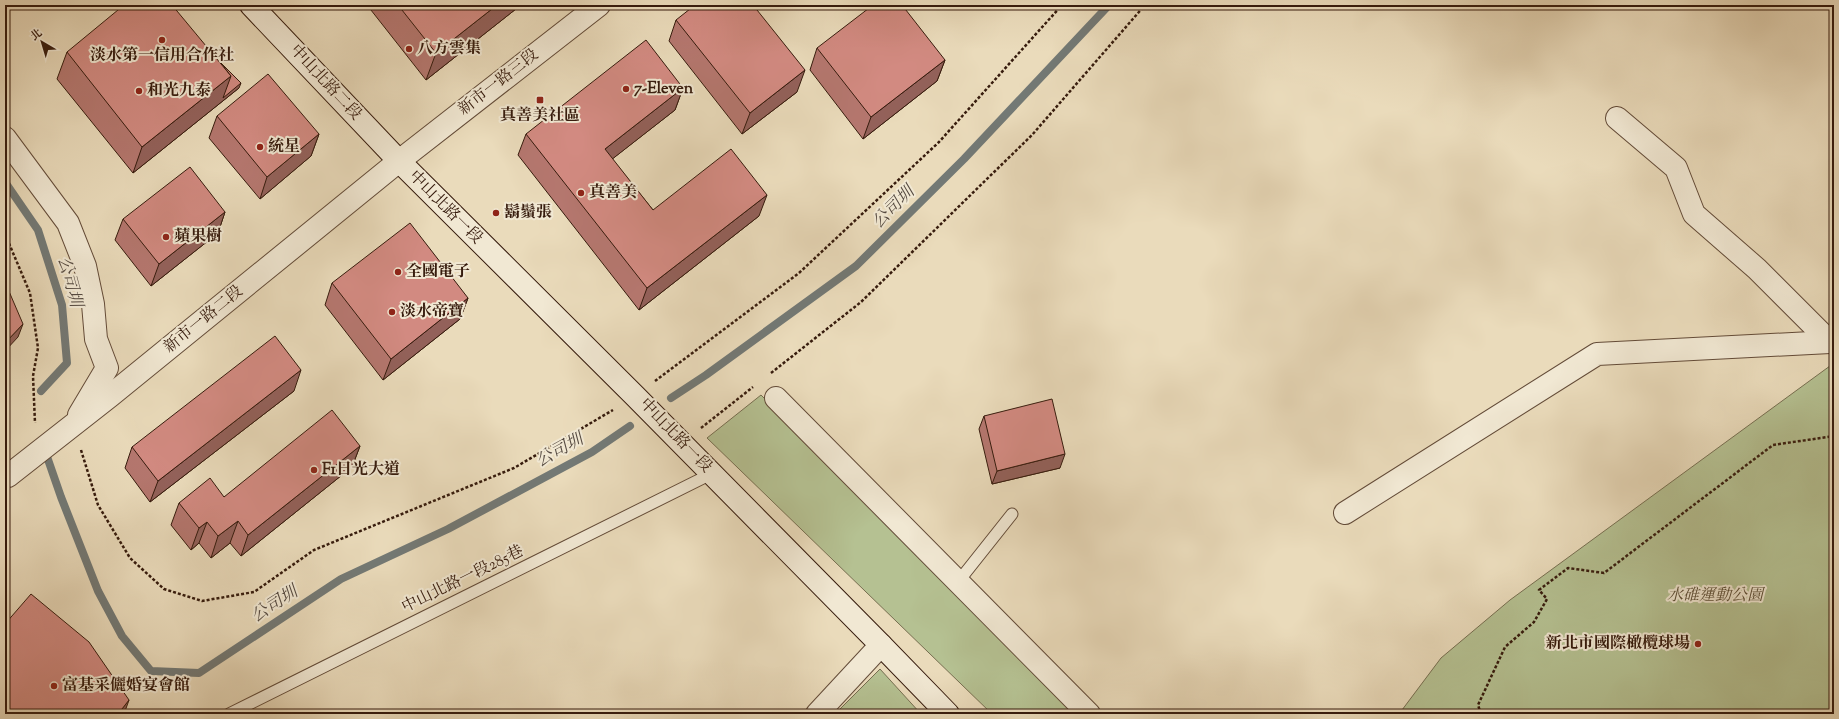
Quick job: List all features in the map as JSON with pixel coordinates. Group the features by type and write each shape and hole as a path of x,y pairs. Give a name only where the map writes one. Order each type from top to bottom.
{"street":[{"name":"中山北路二段","path":"251,5 399,161"},
{"name":"新市一路三段","path":"399,161 599,5"},
{"path":"1617,118 1676,168 1694,214 1757,269 1832,340"},
{"path":"5,138 68,223 85,266 93,304 96,339 106,368 73,425"},
{"name":"中山北路一段","path":"399,161 635,396 948,714"},
{"name":"新市一路二段","path":"8,476 117,391 399,161"},
{"path":"1345,513 1597,354 1832,340"},
{"path":"776,398 1089,714"},
{"path":"817,714 881,645"}],"lane":[{"name":"中山北路一段285巷","path":"229,714 711,474"},
{"path":"958,582 1012,514"}],"path":[{"path":"73,425 98,505 130,558 164,589 202,601 254,592 314,550 514,468 635,396 799,274 939,142 1062,5"},
{"path":"768,375 861,302 1032,135 1145,5"},
{"path":"5,234 30,293 38,348 33,376 36,453"},
{"path":"681,444 756,385"},
{"path":"1481,714 1478,705 1505,647 1534,622 1547,599 1539,590 1568,568 1604,573 1773,445 1834,436"}],"green space":[{"name":"水碓運動公園","path":"1834,363 1834,714 1399,714 1441,658 1510,600"},
{"path":"761,395 1080,714 992,714 707,438"},
{"path":"880,669 921,714 835,714"}],"building":[{"name":"和光九泰","path":"124,5 172,5 231,76 142,147 67,52"},
{"path":"398,5 497,5 436,53"},
{"path":"695,5 753,5 805,70 750,113 676,20"},
{"path":"873,5 902,5 945,60 871,117 817,48"},
{"name":"真善美","path":"646,40 683,88 605,149 653,210 731,149 767,195 647,288 526,134"},
{"path":"221,63 241,83 223,98 231,76"},
{"path":"268,74 319,134 267,177 217,116"},
{"name":"蘋果樹","path":"190,167 225,212 159,264 123,219"},
{"name":"淡水帝寶","path":"410,223 468,298 391,359 332,283"},
{"path":"8,289 23,324 5,343 5,290"},
{"path":"275,336 301,370 158,481 132,447"},
{"path":"1052,399 1065,454 997,471 984,416"},
{"path":"332,410 360,446 248,535 238,521 218,536 207,522 199,528 179,503 210,478 224,497"},
{"name":"富基采儷婚宴會館","path":"31,594 89,642 129,700 118,714 5,714 5,624"}],"waterway":[{"name":"公司圳","path":"671,398 706,375 856,266 964,159 1109,5"},
{"name":"公司圳","path":"5,182 38,230 62,305 67,363 41,391"},
{"name":"公司圳","path":"44,448 61,497 98,591 122,636 151,671 199,673 341,579 448,529 592,452 630,426"}],"place":[{"name":"淡水第一信用合作社","path":"162,40"},
{"name":"八方雲集","path":"409,49"},
{"name":"7-Eleven","path":"626,89"},
{"name":"和光九泰","path":"139,91"},
{"name":"真善美社區","path":"540,100"},
{"name":"統星","path":"260,147"},
{"name":"真善美","path":"581,193"},
{"name":"鬍鬚張","path":"496,213"},
{"name":"蘋果樹","path":"166,237"},
{"name":"全國電子","path":"398,272"},
{"name":"淡水帝寶","path":"392,312"},
{"name":"F1日光大道","path":"314,470"},
{"name":"新北市國際橄欖球場","path":"1698,644"},
{"name":"富基采儷婚宴會館","path":"54,686"}]}
